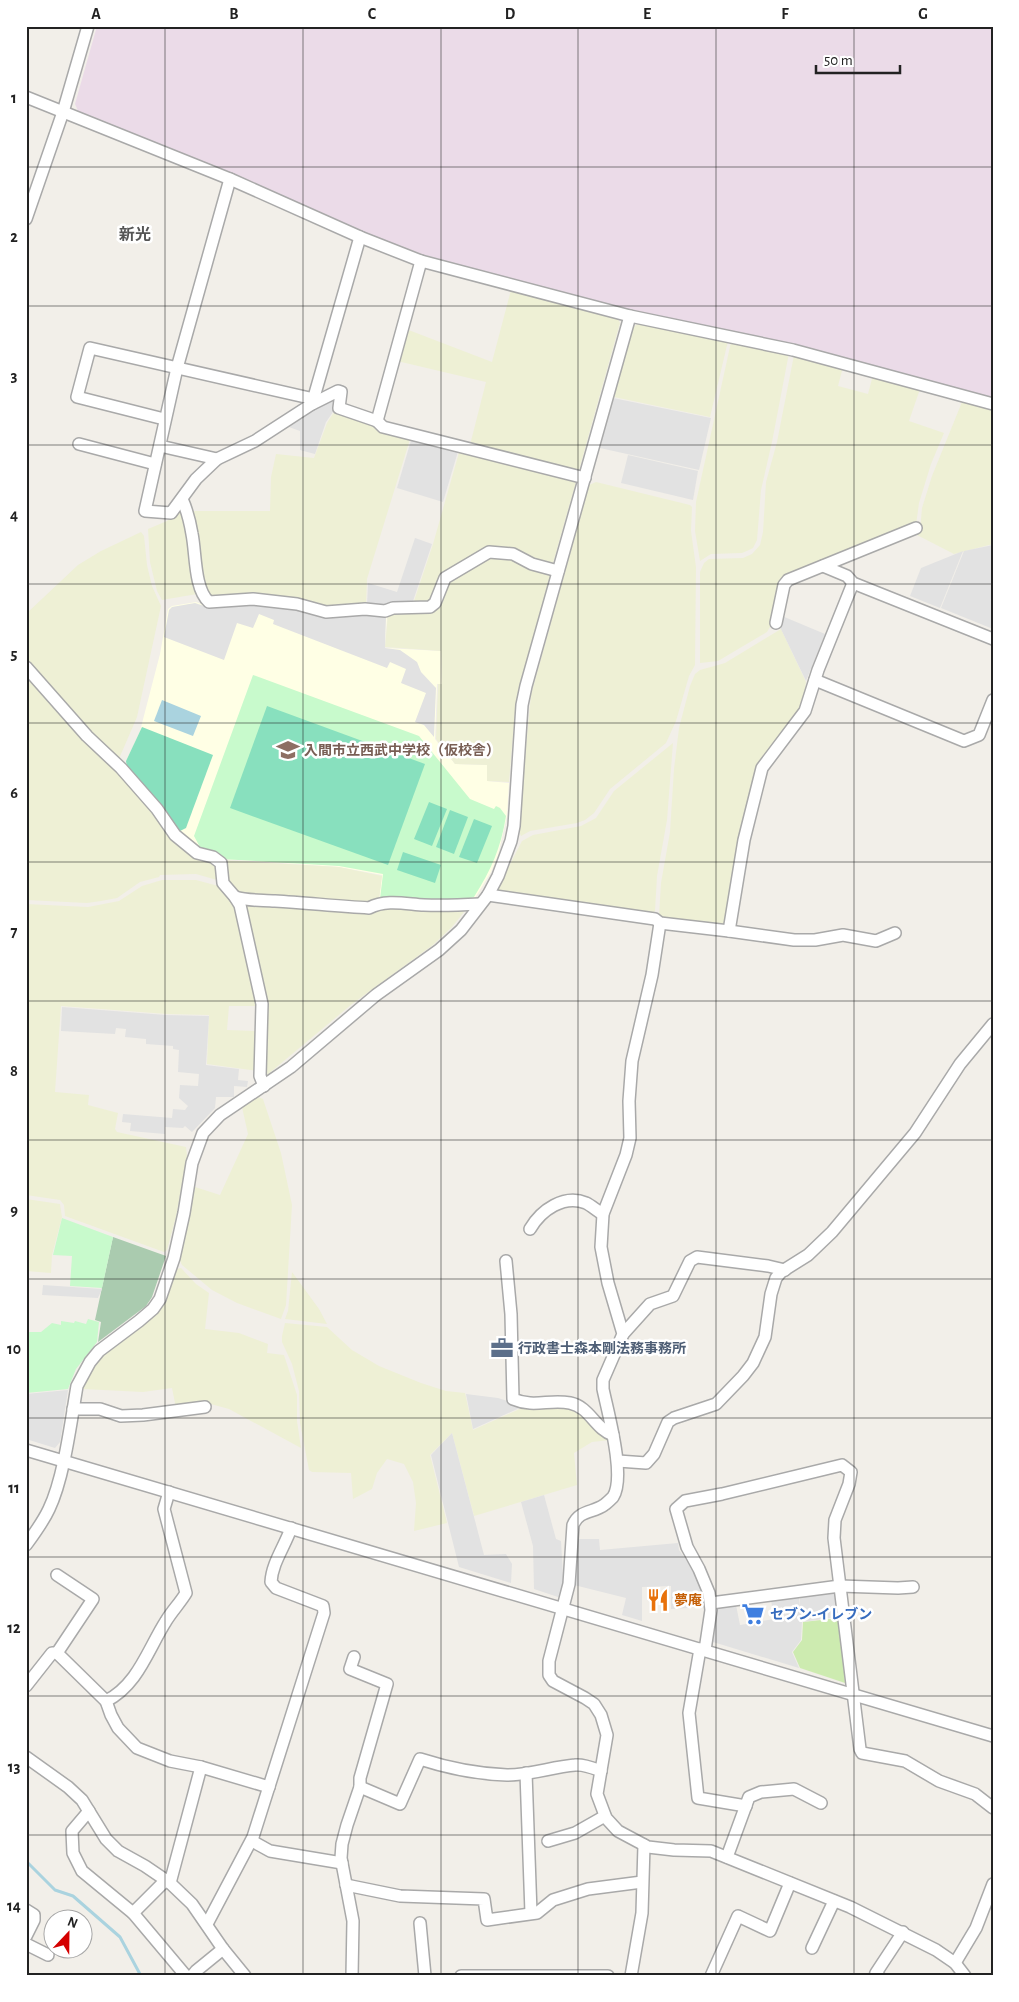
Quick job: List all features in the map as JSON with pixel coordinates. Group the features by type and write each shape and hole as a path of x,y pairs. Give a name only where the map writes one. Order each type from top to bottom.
{"street":[{"path":"26,219 63,112 88,26"},
{"path":"26,96 230,179 360,237 421,261 630,316 793,350 993,404"},
{"path":"230,179 177,368 145,511 171,513 196,479 218,459 255,441 313,402 338,391 341,392 339,408 377,421 383,426 584,478"},
{"path":"313,402 360,237"},
{"path":"377,421 421,261"},
{"path":"26,1545 49,1508 63,1460 77,1386 90,1362 99,1351 153,1310 160,1299 178,1240 192,1163 203,1133 220,1115 291,1067 376,995 439,950 461,930 484,900 498,876 511,841 522,706 630,316"},
{"path":"164,420 76,397 90,348 313,402"},
{"path":"79,444 155,464"},
{"path":"160,446 218,459"},
{"path":"182,499 192,534 197,577 203,598 209,602 253,599 297,604 326,612 366,609 385,611 393,608 430,607 435,603 445,578 489,552 513,554 532,564 558,571"},
{"path":"776,623 784,585 788,580 916,528"},
{"path":"822,566 847,576 854,583 993,639"},
{"path":"729,931 744,840 762,768 805,711 815,680 854,583"},
{"path":"26,667 87,736 122,768 157,809 176,835 197,853 213,857 221,863 222,883 236,897 240,905 262,1004 260,1076 264,1086"},
{"path":"815,680 964,742 979,736 993,700"},
{"path":"236,897 244,900 369,908 377,904 425,905 484,900 655,919 660,924 794,940 815,940 843,935 876,941 895,933"},
{"path":"623,1334 608,1283 601,1247 603,1214 626,1156 630,1138 629,1101 632,1061 652,975 660,924"},
{"path":"618,1461 646,1463 654,1454 668,1422 674,1418 716,1404 733,1389 753,1363 760,1350 765,1337 773,1286 781,1272 808,1255 832,1232 915,1133 960,1064 993,1024"},
{"path":"530,1229 548,1209 559,1202 586,1203 603,1214"},
{"path":"785,1270 697,1257 690,1261 673,1296 650,1304 623,1334 603,1380 618,1461 613,1496 603,1506 579,1516 573,1525 569,1584 549,1661 549,1675 553,1681 594,1704 601,1715 607,1736 597,1794 605,1816 618,1831 644,1845 674,1850 710,1851 834,1901 903,1932 936,1950 955,1963 965,1976"},
{"path":"506,1261 511,1314 513,1400 524,1404 570,1403 585,1409 606,1432 612,1435"},
{"path":"73,1409 100,1409 121,1416 143,1415 205,1406"},
{"path":"26,1450 993,1736"},
{"path":"746,1806 698,1798 689,1713 711,1603 699,1569 686,1547 676,1509 685,1501 842,1465 851,1472 849,1484 835,1520 834,1538 855,1695 860,1749 862,1753 905,1761 939,1781 975,1794 993,1808"},
{"path":"106,1700 112,1697 139,1671 166,1621 186,1593 164,1509 169,1492"},
{"path":"207,1924 252,1841 324,1613 323,1606 276,1588 271,1582 271,1571 286,1543 291,1528"},
{"path":"26,1686 52,1653 57,1653 93,1600 57,1574"},
{"path":"711,1603 840,1586 913,1587"},
{"path":"57,1653 106,1700 110,1715 118,1728 137,1748 170,1761 268,1787"},
{"path":"352,1976 353,1921 342,1863 342,1844 360,1787 360,1778 387,1684 350,1669 354,1657"},
{"path":"26,1757 68,1787 82,1800 106,1839 118,1851 168,1881 192,1904 223,1949 245,1976"},
{"path":"360,1787 400,1804 420,1760 454,1769 508,1775 576,1765 588,1766 601,1772"},
{"path":"133,1913 168,1881 201,1768"},
{"path":"526,1773 531,1913"},
{"path":"727,1858 749,1797 761,1792 794,1788 821,1803"},
{"path":"89,1811 72,1831 73,1853 82,1871 133,1913 186,1976"},
{"path":"548,1841 574,1833 605,1816"},
{"path":"252,1841 270,1850 342,1863"},
{"path":"631,1976 642,1914 644,1845"},
{"path":"346,1885 400,1896 484,1899 487,1920 537,1913 553,1900 588,1889 642,1882"},
{"path":"711,1976 738,1916 770,1931 790,1883"},
{"path":"955,1963 976,1928 993,1884"},
{"path":"812,1948 834,1901"},
{"path":"26,1910 34,1915 34,1920 26,1936"},
{"path":"420,1922 425,1976"},
{"path":"879,1976 876,1973 903,1932"},
{"path":"26,1944 42,1952"},
{"path":"192,1976 223,1949"},
{"path":"461,1976 608,1976"}],"shaded area":[{"path":"97,26 993,26 993,400 818,350 630,311 421,254 363,232 229,173 78,111 75,104"},
{"path":"511,290 618,319 620,323 579,470 575,473 470,445 486,382 397,361 406,329 492,362"},
{"path":"638,324 728,341 710,417 614,397 633,327"},
{"path":"731,342 789,353 761,490 757,540 753,548 742,553 711,554 700,561 695,531 696,502"},
{"path":"794,355 843,367 838,386 868,394 873,375 920,389 909,421 944,433 931,464 919,503 916,525 782,578 773,622 767,632 718,661 700,663 700,572 704,563 709,559 743,558 752,554 760,545 763,532 766,482 777,442"},
{"path":"337,395 335,409 326,422 315,454 300,450 300,431 286,426"},
{"path":"613,398 711,418 699,470 600,448"},
{"path":"962,402 993,411 993,544 954,554 915,534 920,531 922,508 932,476"},
{"path":"336,409 375,423 374,427 411,436 367,579 366,606 325,609 211,600 204,587 189,511 270,511 271,477 276,454 314,458 327,423"},
{"path":"412,437 459,448 443,502 397,488"},
{"path":"460,449 575,478 576,482 553,563 550,564 488,549 442,575 433,600 427,604 413,604 433,544"},
{"path":"628,455 698,471 693,500 621,483"},
{"path":"596,482 692,507 691,531 696,567 695,665 689,676 676,721 666,743 610,789 594,813 585,820 530,831 521,836 518,829 531,695 589,485"},
{"path":"182,505 199,588 197,594 162,600 157,591 150,562 148,529 167,521"},
{"path":"141,532 144,536 147,565 152,586 161,606 137,717 118,761 26,664 26,614 78,565 101,551"},
{"path":"415,538 432,544 412,604 384,608 367,605 368,583 397,592"},
{"path":"993,545 993,595 990,601 993,597 993,629 941,608 964,551"},
{"path":"963,551 940,608 910,596 921,568"},
{"path":"489,556 512,557 548,571 550,576 516,701 509,782 487,781 487,765 455,764 436,739 438,684 442,684 441,651 385,647 388,614 436,610 447,580"},
{"name":"入間市立西武中学校（仮校舎）","path":"196,602 209,607 253,603 387,616 385,648 441,651 442,684 437,684 435,739 455,764 487,765 487,781 509,783 507,816 498,855 491,872 475,898 463,901 379,899 382,875 339,867 221,859 201,850 177,832 126,768 126,761 140,731 160,654 168,609 172,606"},
{"path":"195,603 210,608 253,604 386,617 385,648 400,650 417,662 421,672 436,688 434,737 424,725 415,722 426,693 401,683 406,669 390,662 387,668 273,624 274,620 259,614 253,628 237,623 224,660 164,637 169,610 172,607"},
{"path":"782,616 825,634 806,681 779,625"},
{"path":"781,629 806,682 802,710 758,766 727,923 722,926 663,919 659,916 661,883 670,832 674,769 679,728 690,686 695,674 700,670 725,663"},
{"path":"26,670 157,813 181,847 191,854 211,860 217,865 217,880 196,874 160,875 159,877 140,882 117,898 101,901 87,903 26,900"},
{"path":"673,743 667,820 657,876 655,911 652,914 500,893 497,889 522,841 533,835 581,826 596,818 614,791"},
{"path":"222,860 339,867 382,876 379,900 368,904 245,896 236,892 225,878"},
{"path":"162,880 196,880 222,887 237,907 259,1006 229,1006 227,1030 259,1031 258,1071 207,1064 209,1015 167,1014 61,1006 55,1092 89,1095 88,1105 118,1113 115,1129 117,1132 186,1147 187,1156 176,1217 167,1250 164,1252 65,1216 64,1205 60,1200 26,1195 26,904 88,907 119,901 142,886"},
{"path":"242,903 462,908 464,912 452,927 433,945 352,1004 267,1075 263,1073 265,1007"},
{"path":"62,1007 166,1015 209,1016 206,1065 239,1069 238,1080 248,1081 247,1087 234,1086 234,1097 216,1097 215,1108 192,1132 185,1126 183,1128 165,1127 165,1134 130,1131 131,1123 122,1122 123,1114 172,1118 173,1109 185,1110 188,1106 179,1098 180,1085 198,1086 199,1074 178,1072 179,1050 173,1049 173,1046 146,1044 146,1039 125,1037 126,1029 116,1028 115,1034 61,1031"},
{"path":"258,1097 263,1099 281,1153 292,1205 286,1305 281,1319 237,1303 212,1290 182,1265 179,1259 195,1187 220,1195 248,1134 242,1107"},
{"path":"26,1199 60,1204 62,1217 52,1255 51,1273 26,1271"},
{"path":"113,1237 166,1256 152,1297 146,1306 98,1342 101,1322 95,1320"},
{"path":"181,1268 196,1284 209,1293 205,1329 239,1333 268,1344 267,1353 284,1355 297,1395 297,1421 301,1448 229,1409 207,1403 176,1408 172,1388 143,1392 83,1389 89,1374 106,1352 158,1313 165,1302 176,1269"},
{"path":"292,1272 319,1309 327,1324 285,1319 288,1311"},
{"path":"43,1285 102,1289 98,1298 42,1295"},
{"path":"285,1323 327,1327 352,1350 379,1366 446,1391 465,1393 473,1430 524,1407 571,1406 610,1440 592,1442 574,1453 577,1485 474,1516 452,1433 430,1455 447,1523 414,1531 416,1503 413,1482 404,1464 387,1459 377,1473 372,1489 353,1499 351,1473 312,1472 309,1470 300,1423 299,1391 292,1364 282,1342"},
{"path":"68,1390 60,1442 55,1448 26,1439 26,1394"},
{"path":"466,1394 498,1398 524,1406 473,1429"},
{"path":"452,1433 484,1555 506,1554 512,1564 511,1583 459,1567 431,1455"},
{"path":"544,1495 556,1539 561,1541 564,1593 558,1597 534,1589 533,1546 521,1502"},
{"path":"575,1539 599,1539 600,1550 678,1543 679,1550 694,1571 703,1590 706,1607 671,1609 671,1586 642,1587 642,1621 622,1615 626,1598 574,1585"},
{"path":"831,1591 836,1594 838,1617 802,1622 801,1640 792,1652 799,1668 713,1642 716,1611 719,1608 736,1605 740,1625 774,1619 771,1600 799,1596 800,1608 800,1596"}],"green space":[{"path":"253,675 419,736 470,799 494,809 496,806 500,808 506,816 498,849 474,897 462,900 380,899 383,874 339,866 221,859 201,849 194,836"},
{"path":"267,706 425,764 388,865 230,808"},
{"path":"142,727 213,755 186,828 178,832 127,768 126,761"},
{"path":"429,802 447,809 432,846 414,839"},
{"path":"450,810 468,817 454,854 436,847"},
{"path":"474,819 492,826 477,863 459,857"},
{"path":"403,852 441,865 435,883 397,870"},
{"path":"62,1218 113,1237 102,1288 70,1286 72,1256 53,1255"},
{"path":"88,1319 99,1322 97,1342 76,1369 68,1389 26,1393 26,1332 41,1332 52,1323 61,1325 61,1321 74,1323 75,1321 86,1324"},
{"path":"839,1618 845,1683 800,1668 793,1652 802,1640 803,1622"}],"water":[{"path":"162,700 201,716 193,736 154,721"}],"waterway":[{"path":"26,1861 55,1890 73,1896 120,1937 141,1976"}],"place":[{"name":"入間市立西武中学校（仮校舎）","path":"288,750"},
{"name":"行政書士森本剛法務事務所","path":"502,1348"},
{"name":"夢庵","path":"658,1600"},
{"name":"セブン-イレブン","path":"753,1614"}],"district":[{"name":"新光","path":"135,234"}]}
